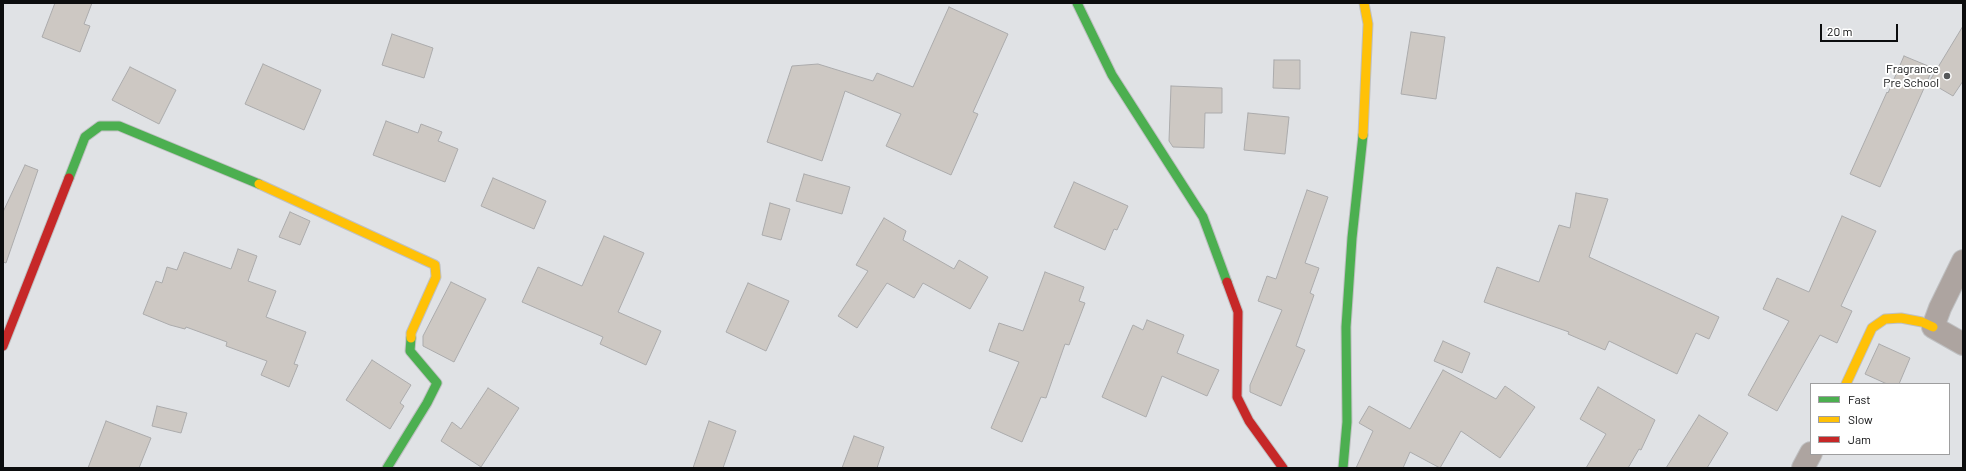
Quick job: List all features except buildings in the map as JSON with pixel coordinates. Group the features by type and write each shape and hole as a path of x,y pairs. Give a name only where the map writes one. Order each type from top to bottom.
{"street":[{"path":"1077,3 1112,75 1203,216 1238,312 1237,397 1249,421 1283,468"},
{"path":"1343,468 1347,422 1346,327 1352,238 1363,134 1368,24 1364,3"},
{"path":"3,346 86,137 100,126 119,126 258,183 435,265 436,277 425,305 411,333 410,351 437,383 427,403 387,468"},
{"path":"1933,327 1940,308 1963,261"},
{"path":"1846,383 1872,328 1885,319 1901,318 1922,322 1963,344"},
{"path":"1803,468 1810,455"}],"traffic: fast":[{"path":"1077,3 1112,75 1203,217 1227,282"},
{"path":"69,178 85,137 100,126 119,126 259,184"},
{"path":"1343,468 1347,422 1346,327 1352,238 1363,135"},
{"path":"387,468 427,403 437,383 410,351 411,338"}],"traffic: slow":[{"path":"1363,135 1368,24 1364,3"},
{"path":"259,184 435,265 436,277 411,333 411,338"},
{"path":"1846,383 1872,328 1885,319 1901,318 1922,322 1933,327"}],"traffic: jam":[{"path":"3,346 69,178"},
{"path":"1227,282 1238,312 1237,397 1249,421 1283,468"}],"place":[{"name":"Fragrance Pre School","path":"1947,76"}]}
